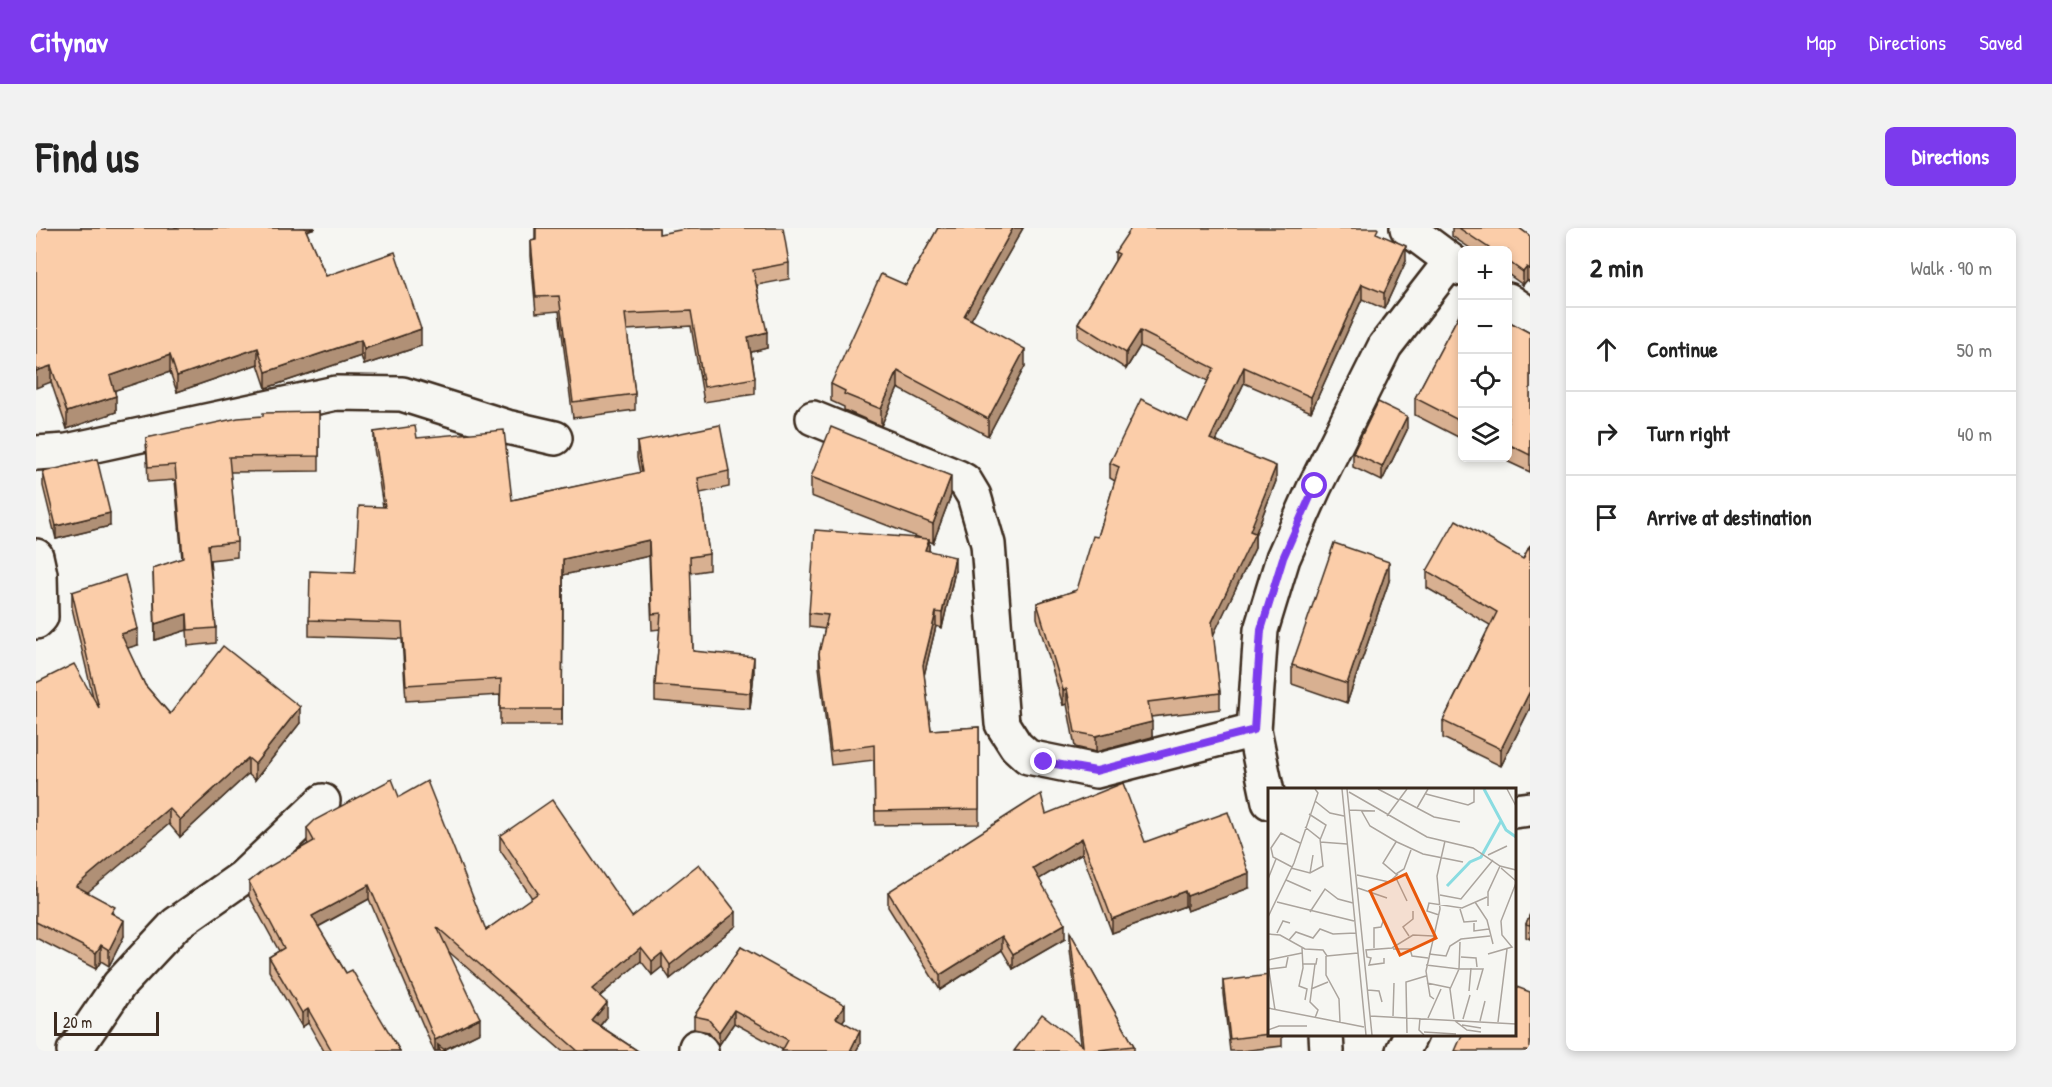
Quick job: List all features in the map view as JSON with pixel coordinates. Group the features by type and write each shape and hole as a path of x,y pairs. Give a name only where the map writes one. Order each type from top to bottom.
{"street":[{"path":"1268,797 1254,730 1261,630 1283,558 1315,486 1385,346 1456,265 1407,228"},
{"path":"1512,303 1530,315"},
{"path":"36,453 67,451 336,393 402,394 507,427 555,438"},
{"path":"813,418 958,477 968,486 974,496 988,544 1002,724 1016,746 1028,757 1096,771 1254,730"},
{"path":"36,556 40,574 41,617 36,622"},
{"path":"74,1051 119,985 176,924 243,877 322,801"},
{"path":"1515,811 1530,808"},
{"path":"1326,1036 1327,1051"},
{"path":"1403,1051 1410,1036"}],"building":[{"path":"36,228 305,228 326,276 395,252 421,329 364,349 361,340 266,372 258,348 177,376 170,355 110,376 116,396 67,412 51,366 36,371"},
{"path":"536,228 659,228 659,234 690,228 783,228 789,263 753,270 767,332 748,337 755,378 704,387 691,311 625,314 635,394 573,402 559,296 536,297 531,241 536,240"},
{"path":"938,228 1013,228 964,316 1025,349 988,419 898,371 881,409 844,394 845,391 831,384 881,274 906,285"},
{"path":"1131,228 1377,228 1376,233 1406,246 1384,293 1362,284 1311,397 1244,367 1210,439 1276,466 1250,531 1255,533 1212,622 1220,693 1148,702 1152,722 1096,736 1075,732 1067,689 1063,690 1037,603 1077,590 1093,536 1098,537 1119,467 1110,463 1141,399 1188,422 1214,368 1140,331 1126,353 1078,323 1119,254 1115,252"},
{"path":"1459,228 1519,228 1530,236 1530,269 1527,267 1523,272 1512,264 1512,246 1486,246"},
{"path":"1458,317 1458,420 1415,398"},
{"path":"1512,323 1530,333 1530,455 1512,446"},
{"path":"1378,402 1407,416 1382,467 1353,453"},
{"path":"319,412 319,456 229,457 237,542 208,545 216,628 188,630 187,614 155,624 153,568 183,558 175,465 148,467 146,438 238,418 263,416 263,413"},
{"path":"720,425 729,471 698,478 709,554 690,557 693,651 754,657 750,693 655,685 661,613 652,614 649,540 563,559 562,709 500,709 501,679 406,685 402,623 309,620 310,571 355,573 359,506 385,507 374,432 415,426 417,438 504,430 512,500 642,472 637,442"},
{"path":"831,427 951,476 933,524 811,477"},
{"path":"97,459 110,513 56,526 43,472"},
{"path":"1456,520 1523,559 1530,545 1530,691 1501,749 1443,721 1497,612 1427,571"},
{"path":"815,530 929,539 925,550 955,557 942,613 936,612 923,665 931,730 979,727 979,809 875,811 874,745 831,751 819,653 828,615 809,613"},
{"path":"1334,543 1389,562 1347,684 1292,665"},
{"path":"125,575 138,629 121,634 145,685 170,714 223,646 300,707 255,764 248,758 180,820 169,808 76,886 115,907 111,913 124,920 109,950 101,945 96,953 36,922 36,683 74,664 99,708 72,592"},
{"path":"392,779 399,797 427,781 486,930 538,893 500,836 552,800 632,917 699,864 736,912 670,965 662,953 652,961 641,947 592,989 607,1003 592,1021 638,1051 578,1051 437,927 480,1018 435,1040 369,885 312,916 346,973 352,970 400,1051 332,1051 308,1009 302,1013 269,957 284,948 249,882 265,869 314,841 307,828 315,820"},
{"path":"1123,783 1145,842 1228,812 1249,873 1187,896 1185,891 1112,919 1082,838 1033,868 1065,924 1013,954 1002,936 940,975 888,892 1041,794 1046,814"},
{"path":"1070,932 1134,1046 1090,1051 1014,1051 1042,1014 1083,1046"},
{"path":"741,947 845,1005 836,1018 860,1031 850,1051 782,1051 788,1040 734,1010 719,1032 708,1019 694,1016"},
{"path":"1268,975 1268,1034 1230,1039 1223,981"},
{"path":"1515,986 1530,992 1530,1051 1455,1051 1462,1036 1515,1036"}],"route":[{"path":"1044,762 1096,771 1254,730 1261,630 1283,558 1315,486"}]}
